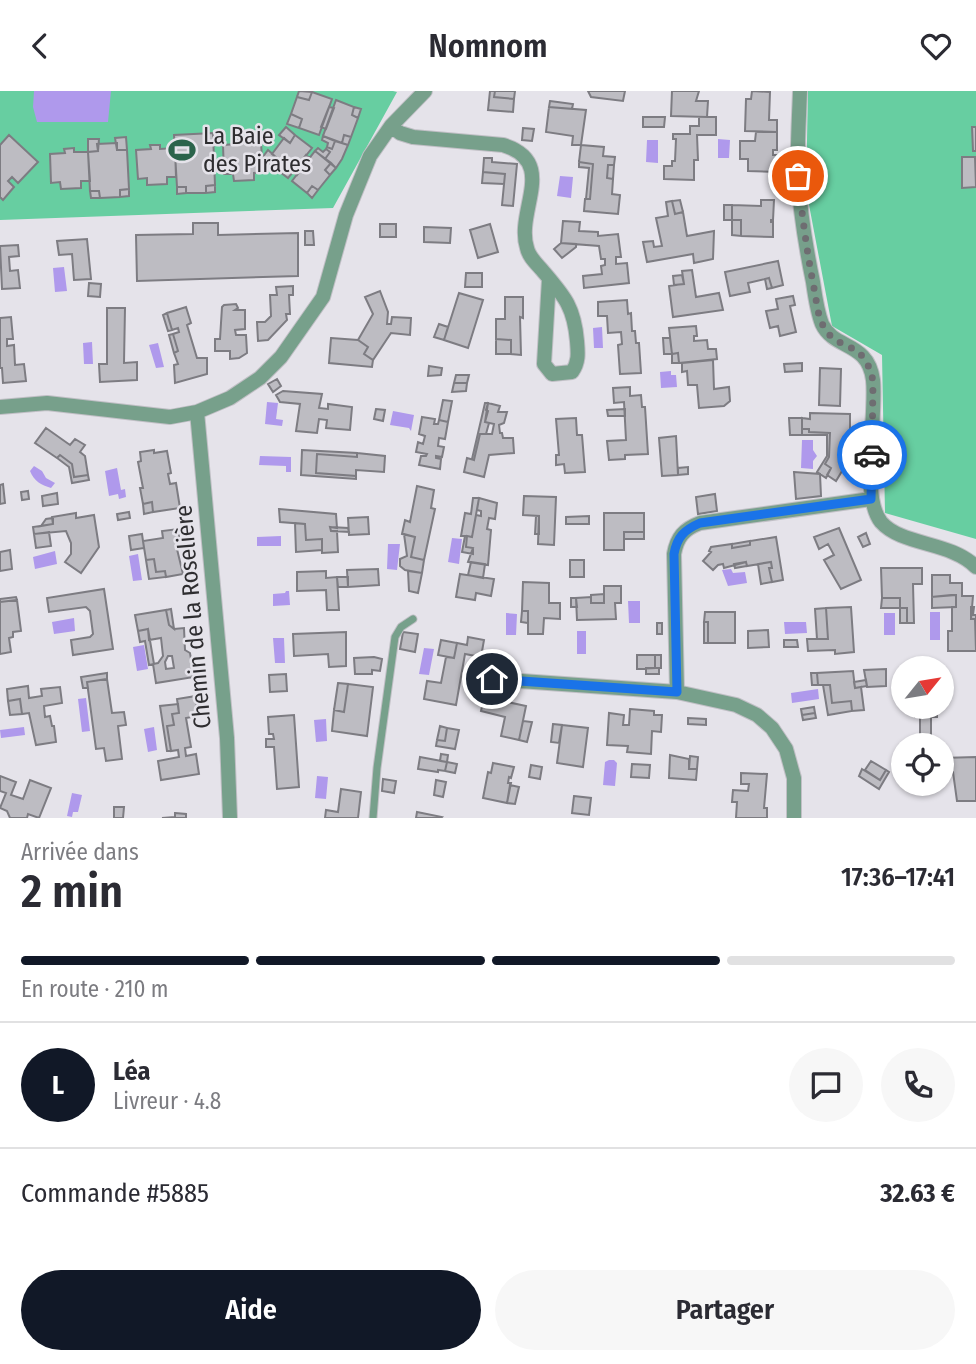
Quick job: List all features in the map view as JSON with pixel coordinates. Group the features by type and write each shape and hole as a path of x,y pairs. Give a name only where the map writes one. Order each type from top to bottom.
{"street":[{"path":"0,407 47,403 170,417 197,412 230,398 260,378 281,357 323,297 358,181 379,140 425,91"},
{"path":"800,91 798,176 809,266 820,317 829,334 857,350 865,358 873,381 871,499 875,512 882,523 892,531 954,551 976,567"},
{"path":"391,126 400,133 413,137 503,145 517,149 528,159 532,173 524,241 529,255 550,279 568,302 575,318 578,352 577,365 572,372 552,374 544,364 550,279"},
{"name":"Chemin de la Roselière","path":"197,412 227,739 230,818"},
{"path":"677,692 674,554 681,534 700,523 871,499"},
{"path":"492,679 677,692 736,705 757,715 772,728 786,749 794,778 794,818"}],"lane":[{"path":"373,818 395,637 401,627 413,619"}],"green space":[{"name":"La Baie des Pirates","path":"0,91 397,92 333,208 0,220"},
{"path":"808,91 976,91 976,539 885,513 882,355 832,326 806,189"}],"shaded area":[{"path":"34,91 111,91 108,122 37,122 33,107"},
{"path":"718,139 730,140 729,158 718,158"},
{"path":"647,140 658,140 658,163 646,162"},
{"path":"560,176 573,177 571,198 557,196"},
{"path":"64,267 67,291 55,292 53,268"},
{"path":"602,327 603,348 594,348 593,328"},
{"path":"92,342 93,364 84,364 83,343"},
{"path":"158,343 164,367 156,368 149,345"},
{"path":"671,371 671,375 676,375 677,387 661,388 660,372"},
{"path":"267,402 278,403 276,419 283,420 282,426 265,424"},
{"path":"393,411 414,415 411,431 409,428 390,425"},
{"path":"802,440 813,440 813,450 817,456 813,461 813,469 801,468"},
{"path":"260,456 291,457 291,472 286,472 286,466 259,465"},
{"path":"34,466 55,483 51,488 34,477 30,471"},
{"path":"117,468 121,490 125,489 126,497 119,499 118,494 109,496 105,471"},
{"path":"281,536 281,546 257,546 257,537"},
{"path":"452,538 462,539 459,564 448,562"},
{"path":"388,544 400,544 397,570 387,569"},
{"path":"55,551 57,564 35,569 33,557"},
{"path":"138,554 142,580 133,581 129,556"},
{"path":"731,569 733,573 745,572 747,583 728,586 722,570"},
{"path":"289,591 290,605 273,606 273,594"},
{"path":"628,601 640,601 640,623 629,623"},
{"path":"930,612 940,612 940,640 930,640"},
{"path":"506,613 517,614 516,635 506,635"},
{"path":"884,613 895,613 895,635 884,635"},
{"path":"74,618 75,631 54,634 52,622"},
{"path":"784,622 806,622 807,633 785,634"},
{"path":"577,631 586,631 586,654 577,654"},
{"path":"273,638 284,638 285,663 275,663"},
{"path":"144,645 148,669 137,671 133,647"},
{"path":"424,648 434,649 429,675 419,674"},
{"path":"818,689 819,699 792,703 791,693"},
{"path":"86,698 90,731 82,732 78,699"},
{"path":"326,719 327,741 316,742 314,720"},
{"path":"24,727 25,735 1,738 0,730"},
{"path":"154,727 157,750 148,752 144,729"},
{"path":"609,760 617,763 615,786 603,785 605,762"},
{"path":"317,776 328,777 326,799 315,798"},
{"path":"72,793 82,795 78,812 73,812 72,817 67,816"}],"building":[{"path":"299,91 312,92 309,100 297,97"},
{"path":"490,91 495,91 494,97 514,99 513,112 488,110"},
{"path":"495,91 515,91 514,99 494,97"},
{"path":"588,91 625,91 623,101 591,97"},
{"path":"672,91 699,91 696,101 708,101 707,117 671,116"},
{"path":"752,91 770,92 769,120 777,120 777,132 745,131 746,99 751,99"},
{"path":"312,92 332,99 319,135 299,128 302,119 291,114 297,97 309,100"},
{"path":"336,100 354,107 352,115 358,118 351,137 344,135 342,143 323,136"},
{"path":"550,101 573,104 572,109 549,107"},
{"path":"329,107 334,108 326,129 321,127"},
{"path":"354,107 361,109 358,118 352,115"},
{"path":"549,107 586,110 581,145 572,145 573,136 546,132"},
{"path":"291,114 302,119 299,128 287,124"},
{"path":"643,117 665,117 664,127 643,127"},
{"path":"699,117 716,117 716,135 697,135 698,160 694,160 694,180 664,179 664,166 672,166 672,161 675,161 676,139 673,139 673,134 690,134 690,126 699,126"},
{"path":"286,127 295,135 290,143 279,135"},
{"path":"972,127 976,127 976,151 973,151"},
{"path":"523,128 534,129 532,141 522,140"},
{"path":"756,132 777,132 777,150 773,150 773,155 779,155 779,172 748,171 748,159 740,159 740,141 755,141"},
{"path":"213,133 215,185 206,186 206,193 186,193 186,187 177,187 174,135"},
{"path":"9,135 38,162 18,183 12,177 8,181 14,187 3,200 0,197 0,145"},
{"path":"295,135 312,148 288,178 271,165 277,158 272,154 284,138 290,143"},
{"path":"344,135 351,137 348,145 342,143"},
{"path":"323,136 335,141 332,149 322,140"},
{"path":"126,137 127,150 117,150 115,138"},
{"path":"88,139 99,139 98,151 88,152"},
{"path":"237,140 247,140 247,144 261,143 263,172 254,173 254,180 234,181 233,174 224,174 223,145 237,144"},
{"path":"335,141 348,145 336,168 325,159 330,152 327,147 332,149"},
{"path":"117,143 117,150 127,150 129,189 120,190 120,197 100,198 99,191 90,191 88,152 98,151 97,144"},
{"path":"150,145 160,145 160,149 175,148 176,177 167,177 167,184 147,185 147,178 138,179 136,150 151,149"},
{"path":"581,145 604,147 603,156 615,157 614,165 608,165 607,178 613,179 612,194 620,195 618,214 584,211 585,199 590,199 593,164 579,162"},
{"path":"74,148 74,152 88,152 90,181 81,181 81,188 61,189 60,182 51,183 50,154 65,153 64,149"},
{"path":"318,148 323,152 326,149 330,152 325,159 315,151"},
{"path":"268,150 277,158 271,165 262,158"},
{"path":"315,151 331,163 325,170 330,175 318,190 312,186 307,193 292,181"},
{"path":"306,155 310,158 297,175 293,172"},
{"path":"962,157 975,157 976,187 962,188"},
{"path":"484,158 492,158 492,162 517,164 513,206 502,205 505,174 483,172"},
{"path":"579,162 593,164 590,199 586,199 589,168 579,167"},
{"path":"331,163 336,168 330,175 325,170"},
{"path":"608,165 614,165 613,179 607,178"},
{"path":"483,172 505,174 504,184 482,183"},
{"path":"215,185 215,192 206,193 206,186"},
{"path":"312,186 318,190 312,198 307,193"},
{"path":"177,187 186,187 186,193 177,194"},
{"path":"129,189 129,196 120,197 120,190"},
{"path":"90,191 99,191 100,198 91,198"},
{"path":"680,200 683,212 675,214 672,201"},
{"path":"761,200 774,200 771,220 773,237 741,236 741,220 732,220 732,205 761,206"},
{"path":"672,201 675,214 683,212 687,236 714,231 713,259 694,263 693,254 647,262 643,242 653,241 654,247 662,246 656,218 668,216 666,202"},
{"path":"724,205 732,205 732,220 724,220"},
{"path":"732,220 741,220 741,236 732,235"},
{"path":"563,221 580,222 579,231 598,232 598,236 618,234 621,257 616,257 616,264 627,263 629,283 584,288 583,276 602,274 601,266 605,265 605,259 601,259 599,246 561,243"},
{"path":"193,223 218,223 218,235 298,233 298,276 137,281 136,235 193,234"},
{"path":"380,224 396,224 396,237 380,237"},
{"path":"490,224 498,252 478,258 470,230"},
{"path":"424,227 451,228 450,243 424,242"},
{"path":"305,231 313,231 314,245 305,245"},
{"path":"87,239 91,279 74,280 72,254 59,255 57,241"},
{"path":"561,243 576,244 576,247 562,258 554,249"},
{"path":"18,245 19,256 9,257 10,271 18,270 20,288 2,289 0,246"},
{"path":"778,261 783,285 772,288 769,278 748,283 750,292 730,296 725,272"},
{"path":"692,270 696,297 719,293 723,310 673,317 669,286 684,284 682,271"},
{"path":"466,273 482,273 482,287 465,287"},
{"path":"682,275 684,284 674,285 673,276"},
{"path":"769,278 772,288 767,289 765,279"},
{"path":"89,283 101,284 100,297 88,296"},
{"path":"293,286 293,295 289,295 290,314 286,314 287,320 268,340 258,341 257,322 265,322 271,316 270,295 277,295 276,287"},
{"path":"380,291 388,312 387,324 391,324 392,317 411,318 410,335 391,333 373,360 364,354 368,347 358,340 373,314 365,297"},
{"path":"459,293 483,300 468,348 444,340"},
{"path":"793,296 795,305 790,306 796,332 780,336 778,326 770,328 766,311 778,309 776,299"},
{"path":"505,297 523,297 523,318 520,317 521,355 511,354 511,340 496,339 496,319 505,319"},
{"path":"627,300 632,331 635,331 636,343 639,343 641,373 620,374 618,345 622,344 621,332 608,333 607,316 598,316 598,302"},
{"path":"236,304 238,308 235,310 245,310 245,329 235,330 236,335 246,335 247,353 230,359 230,351 215,351 215,339 220,339 222,307"},
{"path":"186,307 191,323 187,325 197,358 207,358 207,374 175,383 174,365 178,364 174,353 178,351 173,334 179,332 178,328 172,330 167,313"},
{"path":"107,308 125,308 124,363 137,362 137,380 100,382 99,364 107,364"},
{"path":"167,313 172,330 168,331 163,315"},
{"path":"11,317 13,339 7,339 7,346 14,345 15,365 24,364 26,381 3,383 0,368 0,318"},
{"path":"439,324 448,327 444,340 434,337"},
{"path":"696,326 697,336 694,336 694,341 707,340 708,349 716,349 717,359 679,363 678,353 672,354 669,328"},
{"path":"173,334 178,351 174,353 169,335"},
{"path":"331,338 358,340 368,347 364,354 373,360 372,367 329,363"},
{"path":"663,338 670,338 672,354 664,354"},
{"path":"496,339 511,340 511,354 496,354"},
{"path":"678,353 679,363 672,363 672,354"},
{"path":"713,360 714,389 729,387 730,401 724,406 699,408 697,385 688,385 687,371 682,372 682,363"},
{"path":"802,363 802,371 785,372 784,364"},
{"path":"429,366 442,368 441,375 428,376"},
{"path":"820,368 841,369 840,406 819,405"},
{"path":"456,375 469,375 467,383 454,383"},
{"path":"277,379 281,386 273,392 268,384"},
{"path":"454,383 467,383 466,391 452,392"},
{"path":"630,387 630,396 641,395 642,407 645,407 648,454 625,455 625,459 609,460 607,441 626,440 624,402 614,403 613,388"},
{"path":"283,391 322,394 319,408 328,409 328,404 352,407 350,430 326,428 327,420 319,419 317,433 296,431 300,404 280,402 276,395"},
{"path":"443,400 452,401 448,422 439,420"},
{"path":"485,403 488,403 488,411 485,422 489,423 486,434 480,434 474,460 472,459"},
{"path":"488,403 500,406 498,412 507,412 504,423 499,425 500,433 503,438 513,438 514,453 489,455 484,477 464,472 467,458 474,460 480,434 492,434 494,424 485,422"},
{"path":"376,409 385,410 383,421 374,419"},
{"path":"625,409 625,416 608,416 607,410"},
{"path":"810,413 850,414 850,434 846,434 846,458 843,458 845,466 836,481 827,475 831,468 825,464 829,457 830,433 802,429 802,418 810,419"},
{"path":"422,417 435,419 434,424 438,424 439,420 448,422 445,439 439,438 438,446 444,447 442,457 436,456 441,459 440,469 419,465 421,456 427,454 416,452 418,442 423,444 425,436 419,434"},
{"path":"576,418 577,435 582,435 585,472 565,473 564,464 556,465 556,455 559,455 556,419"},
{"path":"789,418 802,418 802,435 790,435"},
{"path":"46,428 70,445 75,439 85,445 80,452 85,456 88,475 74,477 72,464 60,455 57,458 35,443"},
{"path":"802,429 830,433 829,457 825,464 831,468 826,478 817,472 827,456 827,435 802,435"},
{"path":"676,436 678,475 662,476 659,438"},
{"path":"154,450 154,453 167,451 170,484 176,483 180,508 153,512 152,502 143,504 138,462 141,461 140,452"},
{"path":"302,450 357,453 357,457 317,454 316,473 356,476 356,479 301,475"},
{"path":"357,453 385,456 384,472 356,470 356,476 316,473 317,454 357,457"},
{"path":"60,455 72,464 74,477 88,475 89,480 72,483 69,467 57,458"},
{"path":"688,467 688,474 678,475 678,468"},
{"path":"794,472 820,474 821,496 796,499"},
{"path":"3,484 5,503 0,504 0,485"},
{"path":"417,486 434,490 431,508 435,509 424,560 411,557 415,537 402,534 405,520 410,522"},
{"path":"28,491 29,499 22,500 21,492"},
{"path":"57,493 58,504 43,506 42,496"},
{"path":"715,494 717,511 698,514 696,497"},
{"path":"524,496 556,497 554,545 538,544 539,516 523,515"},
{"path":"473,498 479,498 472,537 467,536 466,547 473,548 473,554 462,552 465,536 461,536 465,513 471,514"},
{"path":"479,498 497,503 495,519 489,518 487,529 491,530 488,565 468,562 473,548 466,547 467,536 472,537 476,515 481,516 481,511 477,510"},
{"path":"152,502 153,512 144,514 143,504"},
{"path":"279,509 336,514 337,528 330,527 331,531 337,531 338,552 322,553 322,539 306,540 305,524 280,522"},
{"path":"129,512 130,518 118,520 117,514"},
{"path":"76,513 76,518 94,515 99,547 81,573 65,562 71,554 71,543 66,531 34,534 33,527 53,524 52,517"},
{"path":"604,513 644,513 644,532 624,532 624,550 604,550"},
{"path":"536,516 539,516 539,534 535,534"},
{"path":"589,516 589,524 566,524 566,517"},
{"path":"368,517 369,534 349,535 348,518"},
{"path":"53,518 53,524 41,526 46,519"},
{"path":"295,523 305,524 306,540 322,539 322,550 296,552"},
{"path":"330,527 348,528 349,532 331,531"},
{"path":"839,528 861,580 841,589 824,560 834,555 828,544 819,549 814,537"},
{"path":"178,529 180,545 176,545 183,574 166,577 165,571 156,572 154,559 146,560 143,541 163,538 162,531"},
{"path":"49,532 51,546 36,548 34,534"},
{"path":"624,532 644,532 644,539 624,539"},
{"path":"866,533 870,544 863,547 858,537"},
{"path":"142,534 144,548 131,550 129,536"},
{"path":"404,534 415,537 411,557 424,560 422,573 405,570 400,566 400,559 407,556"},
{"path":"776,537 783,580 772,582 769,568 772,568 771,562 747,566 746,562 724,568 723,564 713,570 703,561 711,552 711,547 732,544 732,548 750,545 750,541"},
{"path":"750,541 750,545 732,548 732,544"},
{"path":"10,550 12,569 0,571 0,552"},
{"path":"154,559 156,572 165,571 166,577 149,579 146,560"},
{"path":"570,560 584,560 584,577 570,577"},
{"path":"471,562 485,564 483,578 468,575"},
{"path":"746,562 747,566 735,568 734,564"},
{"path":"771,562 772,568 769,568 772,582 761,584 758,564"},
{"path":"881,568 922,568 922,584 913,584 914,623 907,623 907,608 900,608 900,598 882,598"},
{"path":"378,569 379,585 348,587 347,570"},
{"path":"326,571 326,578 337,577 339,610 327,610 326,590 297,591 297,572"},
{"path":"408,571 422,573 418,593 409,591"},
{"path":"460,574 494,579 491,596 476,593 475,600 456,597"},
{"path":"932,575 950,575 950,583 962,583 962,596 973,596 971,619 975,619 976,651 948,651 948,631 952,631 952,607 956,607 956,595 932,597"},
{"path":"337,577 348,577 348,587 338,587"},
{"path":"523,582 549,583 549,603 560,603 560,619 544,618 543,634 528,634 528,611 522,611"},
{"path":"604,586 621,586 621,603 615,603 616,619 577,620 576,598 591,597 591,603 604,603"},
{"path":"104,589 113,649 73,655 71,640 90,637 93,634 90,611 86,607 49,612 47,598"},
{"path":"604,594 604,603 591,603 591,595"},
{"path":"956,595 956,607 932,608 932,597"},
{"path":"16,597 17,600 0,602 0,599"},
{"path":"571,598 576,598 577,607 571,607"},
{"path":"882,598 900,598 900,608 881,608"},
{"path":"17,600 21,631 13,632 13,637 9,638 11,652 0,654 0,602"},
{"path":"851,607 854,652 835,654 835,650 808,651 807,639 828,639 826,608"},
{"path":"971,607 974,607 973,615 976,615 976,631 975,619 971,619"},
{"path":"826,608 828,639 817,639 815,609"},
{"path":"900,608 907,608 907,623 900,623"},
{"path":"171,609 174,629 169,625 166,610"},
{"path":"166,610 169,625 174,629 184,628 185,650 190,653 194,677 156,683 153,664 158,663 163,656 161,638 149,640 148,629 138,631 135,615","holes":["168,656 172,656 174,668 166,669 165,662"]},
{"path":"522,611 528,611 528,623 521,622"},
{"path":"705,612 735,612 735,643 708,643"},
{"path":"704,622 708,622 708,643 704,643"},
{"path":"657,623 662,623 662,634 657,634"},
{"path":"148,629 154,664 149,665 145,641 140,642 138,631"},
{"path":"768,630 769,647 748,648 748,631"},
{"path":"346,632 346,666 329,667 328,654 294,656 293,634"},
{"path":"403,632 418,634 415,652 400,649"},
{"path":"468,637 484,640 481,657 465,654 456,705 424,699 427,681 441,683 446,657 454,658 457,643 467,645"},
{"path":"441,640 457,643 454,658 438,655"},
{"path":"784,640 797,640 798,647 784,647"},
{"path":"637,655 655,655 655,668 637,669"},
{"path":"655,655 661,655 661,668 655,668"},
{"path":"354,658 382,659 380,671 355,674"},
{"path":"646,668 659,668 659,674 646,674"},
{"path":"886,669 886,686 867,687 864,670"},
{"path":"853,671 855,688 861,687 864,710 852,711 851,701 832,703 830,685 818,685 817,673"},
{"path":"107,673 107,679 87,682 88,688 83,688 81,677"},
{"path":"811,673 817,673 818,685 812,685"},
{"path":"286,674 287,691 270,692 269,675"},
{"path":"107,679 112,713 124,712 126,725 118,726 122,759 106,761 104,748 96,749 87,682"},
{"path":"866,680 867,686 855,688 854,682"},
{"path":"338,683 348,684 344,712 334,710"},
{"path":"348,684 373,687 367,736 332,731 334,710 344,712"},
{"path":"823,685 830,685 832,703 851,701 852,711 828,715"},
{"path":"28,686 29,698 42,696 41,689 60,687 62,703 44,706 45,717 50,716 54,726 56,742 36,745 29,713 22,714 20,699 8,701 7,689"},
{"path":"196,696 197,716 186,718 191,747 185,748 186,756 196,754 199,774 161,780 158,761 179,757 178,750 171,751 167,726 174,725 172,714 179,713 177,699"},
{"path":"484,697 526,706 519,740 501,736 505,717 481,711"},
{"path":"20,699 22,714 10,715 8,701"},
{"path":"178,704 179,713 172,714 174,725 167,726 171,751 167,751 160,706"},
{"path":"814,707 815,713 802,715 801,709"},
{"path":"630,709 654,711 654,715 662,715 661,732 652,731 651,754 627,752 628,746 607,745 609,713 624,715 623,725 629,725"},
{"path":"815,713 816,718 803,720 802,715"},
{"path":"294,715 299,787 277,789 274,747 266,747 266,739 274,739 273,734 269,734 268,717"},
{"path":"688,718 706,719 706,725 688,724"},
{"path":"920,719 931,719 931,733 920,733"},
{"path":"523,721 532,722 527,742 519,740"},
{"path":"553,724 562,725 559,743 551,742"},
{"path":"562,725 588,728 583,767 557,763"},
{"path":"440,726 447,728 445,741 437,740"},
{"path":"447,728 459,730 455,749 436,746 437,740 445,741"},
{"path":"441,754 448,755 447,762 440,761"},
{"path":"670,755 689,759 689,769 697,769 696,780 669,778"},
{"path":"690,756 698,757 697,769 689,769"},
{"path":"420,757 447,762 445,771 418,769"},
{"path":"976,757 976,801 957,801 954,758"},
{"path":"871,761 886,770 880,780 865,770"},
{"path":"447,762 457,764 455,773 445,771"},
{"path":"493,763 514,767 511,778 509,777 508,783 511,783 507,803 483,798 488,772 491,773"},
{"path":"632,764 650,765 649,778 631,777"},
{"path":"531,765 542,767 540,779 529,777"},
{"path":"862,769 880,780 886,770 889,772 879,789 859,776"},
{"path":"741,773 767,774 764,808 767,808 767,818 736,818 737,802 732,802 733,790 748,791 749,784 741,784"},
{"path":"0,776 16,782 11,795 23,799 30,780 51,788 39,818 28,814 27,818 10,818 7,811 0,808 6,793 0,791"},
{"path":"383,779 396,781 394,793 382,791"},
{"path":"436,780 446,782 443,797 434,795"},
{"path":"510,785 519,787 515,804 507,803"},
{"path":"341,789 361,792 358,818 325,818 326,810 338,812"},
{"path":"574,796 591,798 589,815 572,813"},
{"path":"114,807 124,807 123,818 114,818"},
{"path":"417,812 442,817 416,818"},
{"path":"175,813 186,814 186,818 162,818 175,817"}],"way so far":[{"path":"798,176 809,266 823,326 837,340 857,350 871,369 872,455"}],"place":[{"name":"La Baie des Pirates","path":"182,150"}],"route":[{"path":"492,679 677,692 674,554 681,534 700,523 871,499 872,455"}]}
